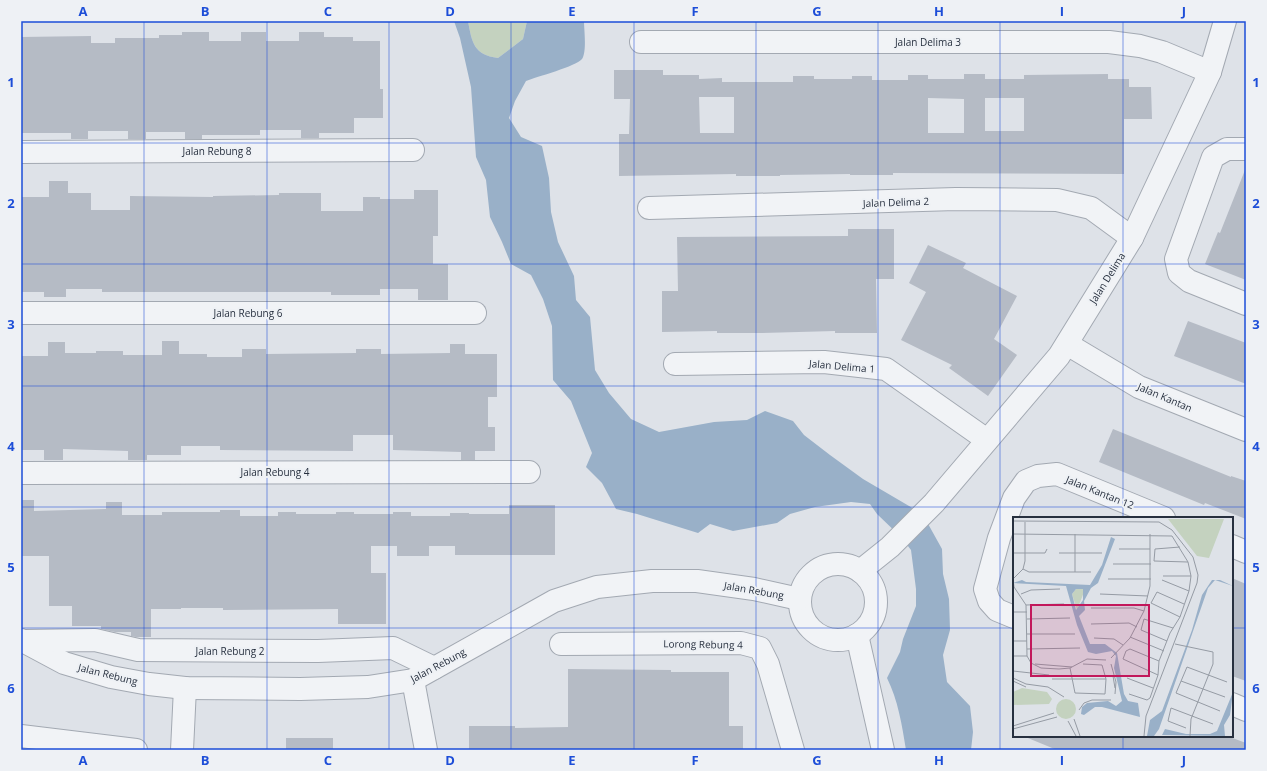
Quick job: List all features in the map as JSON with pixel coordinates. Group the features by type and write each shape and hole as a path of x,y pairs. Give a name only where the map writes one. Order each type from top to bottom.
{"street":[{"name":"Jalan Delima","path":"860,571 890,547 934,503 1059,356 1067,344 1132,238 1210,72 1225,21"},
{"name":"Jalan Delima 3","path":"641,42 1109,42 1140,46 1162,52 1210,72"},
{"path":"1246,149 1227,149 1213,157 1176,260 1179,273 1189,281 1246,304"},
{"name":"Jalan Rebung 8","path":"21,152 413,150"},
{"name":"Jalan Delima 2","path":"649,208 956,199 1057,200 1091,208 1132,238"},
{"name":"Jalan Rebung 6","path":"21,313 475,313"},
{"name":"Jalan Kantan","path":"1067,344 1139,388 1246,430"},
{"name":"Jalan Delima 1","path":"675,364 824,362 886,370 987,440"},
{"name":"Jalan Rebung 4","path":"21,472 529,472"},
{"name":"Jalan Kantan 12","path":"1013,617 998,610 989,601 985,589 999,538 1014,498 1026,481 1038,476 1057,474 1162,517"},
{"path":"1233,546 1246,552"},
{"path":"834,564 848,565 860,571 869,580 875,591 876,604 873,616 867,627 857,635 846,639 834,640 823,637 805,622 800,611 799,599 803,586 810,575 821,567 834,564"},
{"name":"Jalan Rebung","path":"22,640 64,662 111,677 150,684 185,688 300,689 368,687 413,680 554,601 597,587 652,581 696,581 754,589 799,599"},
{"path":"857,635 882,749"},
{"name":"Jalan Rebung 2","path":"22,640 95,640 138,650 318,651 393,648 434,668"},
{"name":"Lorong Rebung 4","path":"561,644 741,643 760,648 768,664 793,750"},
{"path":"413,680 426,750"},
{"path":"182,750 185,688"},
{"path":"1233,704 1246,710"},
{"path":"21,736 136,750"}],"green space":[{"path":"468,21 527,21 523,39 498,58 479,51 473,42"}],"water":[{"path":"454,21 468,21 473,42 479,51 498,58 523,39 527,21 584,21 585,46 582,59 573,65 526,81 515,101 509,118 521,137 542,146 549,178 551,212 558,242 574,276 576,300 590,317 595,370 609,393 631,419 659,432 714,422 747,420 765,411 793,421 804,435 863,479 921,513 942,549 943,574 949,599 950,630 943,655 947,682 970,706 973,732 971,750 906,750 897,704 887,678 900,652 903,639 916,606 916,589 911,550 902,538 877,514 870,504 851,502 815,507 790,514 777,523 733,531 710,524 698,533 616,509 602,483 586,467 592,453 571,401 553,380 552,326 543,299 531,275 511,264 490,217 486,180 476,157 471,87 460,38"}],"building":[{"path":"182,32 209,32 209,41 241,41 241,32 266,32 266,41 299,41 299,32 324,32 324,37 353,37 353,41 380,41 380,89 383,89 383,118 354,118 354,133 319,133 319,138 301,138 301,130 260,130 260,135 202,135 202,139 185,139 185,132 146,132 146,139 128,139 128,131 88,131 88,139 71,139 71,133 21,133 21,37 91,36 91,43 115,43 115,38 159,38 159,35 182,35"},
{"path":"614,70 663,70 663,75 699,75 699,79 722,78 722,82 793,82 793,76 814,76 814,79 852,79 852,76 872,76 872,80 908,80 908,75 928,75 928,79 964,79 964,74 985,74 985,79 1024,79 1024,75 1108,74 1108,79 1129,79 1129,87 1151,87 1152,119 1124,119 1124,174 893,173 893,175 850,174 736,176 736,174 619,176 619,134 629,134 630,99 614,99","holes":["699,97 734,97 734,133 700,133","928,98 964,99 964,133 928,133","985,98 1024,98 1024,131 985,131"]},
{"path":"1245,170 1246,280 1205,264 1218,232 1220,233"},
{"path":"49,181 68,181 68,193 91,193 91,210 130,210 130,196 213,197 279,195 279,193 321,193 321,211 363,211 363,197 380,197 380,199 414,199 414,190 438,190 438,236 433,236 433,264 448,264 448,300 418,300 418,289 380,289 380,295 331,295 331,292 102,292 102,289 66,289 66,297 44,297 44,292 21,292 21,197 49,197"},
{"path":"848,229 894,229 894,279 876,279 877,333 835,333 835,331 762,333 717,333 717,331 662,332 662,291 678,291 677,237 848,236"},
{"path":"928,245 966,263 963,268 1017,296 994,339 1017,355 988,396 949,368 952,365 901,340 926,292 909,283"},
{"path":"1188,321 1246,343 1246,384 1174,356"},
{"path":"162,341 179,341 179,354 207,354 207,357 242,357 242,349 266,349 266,354 356,353 356,349 381,349 381,354 450,353 450,344 465,344 465,354 497,354 497,397 488,397 488,427 495,427 495,451 475,451 475,460 461,460 461,452 393,450 393,435 353,435 353,451 220,450 220,446 181,446 181,455 147,455 147,460 128,460 128,451 63,449 63,460 44,460 44,450 21,450 21,356 48,356 48,342 65,342 65,353 123,351 123,355 162,355"},
{"path":"1113,429 1231,477 1246,481 1246,519 1205,503 1204,505 1099,462"},
{"path":"21,500 34,500 34,511 106,509 106,502 122,502 122,515 162,515 162,512 220,512 220,510 240,510 240,516 278,516 278,512 296,512 296,514 336,514 336,512 354,512 354,514 393,514 393,512 411,512 411,516 450,516 450,513 509,514 509,505 555,505 555,555 455,555 455,546 429,546 429,556 397,556 397,546 371,546 371,573 386,573 386,624 338,624 338,609 151,609 151,637 136,637 131,636 131,632 115,632 101,629 101,626 72,626 72,606 49,606 49,556 21,556"},
{"path":"1233,578 1246,584 1246,681 1233,676"},
{"path":"568,669 729,672 729,726 743,726 743,750 469,750 469,726 515,726 515,728 568,727"},
{"path":"1025,737 1230,737 1246,743 1246,750 1057,750"},
{"path":"286,738 333,738 333,750 286,750"}]}
